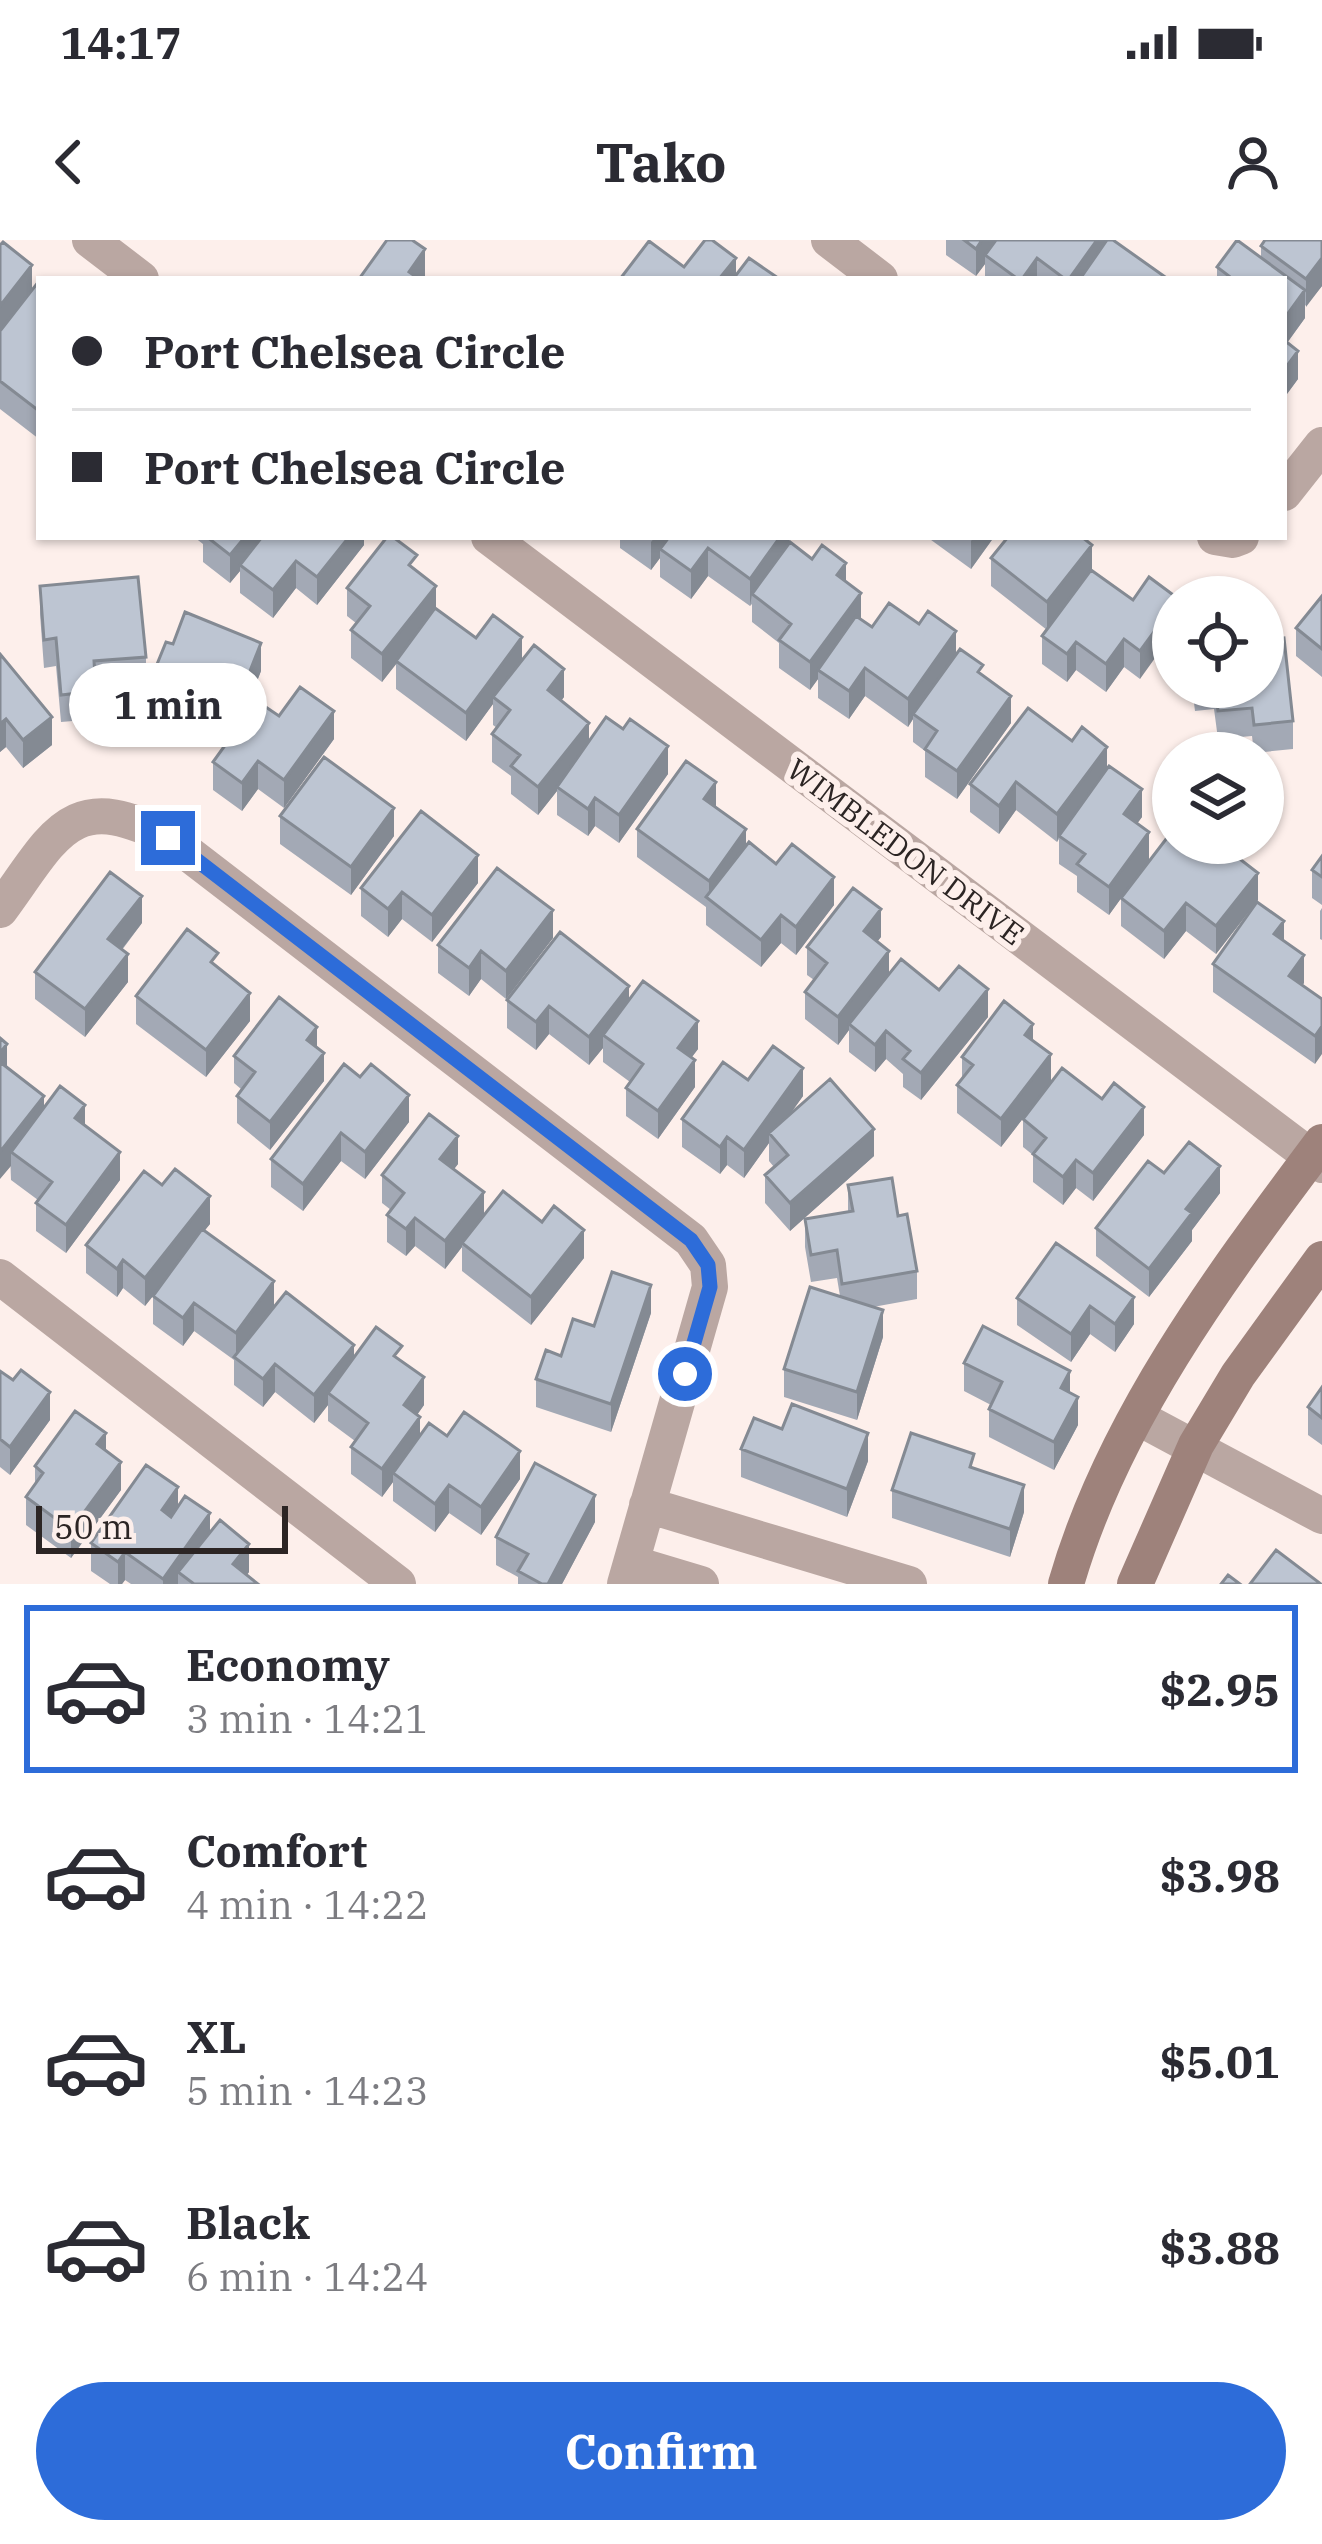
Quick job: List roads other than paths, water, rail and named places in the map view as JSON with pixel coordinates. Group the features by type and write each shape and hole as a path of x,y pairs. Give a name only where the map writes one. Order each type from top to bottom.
{"main road":[{"path":"1066,1584 1102,1486 1183,1338 1318,1154"},
{"path":"1135,1584 1196,1445 1238,1376 1322,1259"}],"street":[{"path":"90,240 137,276"},
{"path":"830,240 876,276"},
{"path":"1287,489 1322,445"},
{"name":"WIMBLEDON DRIVE","path":"493,540 1318,1154"},
{"path":"0,910 65,828 100,815 130,818 168,838 691,1240 708,1265 710,1287 628,1573 701,1584"},
{"path":"0,1276 398,1584"},
{"path":"1137,1417 1322,1516"},
{"path":"647,1505 909,1584"}]}
